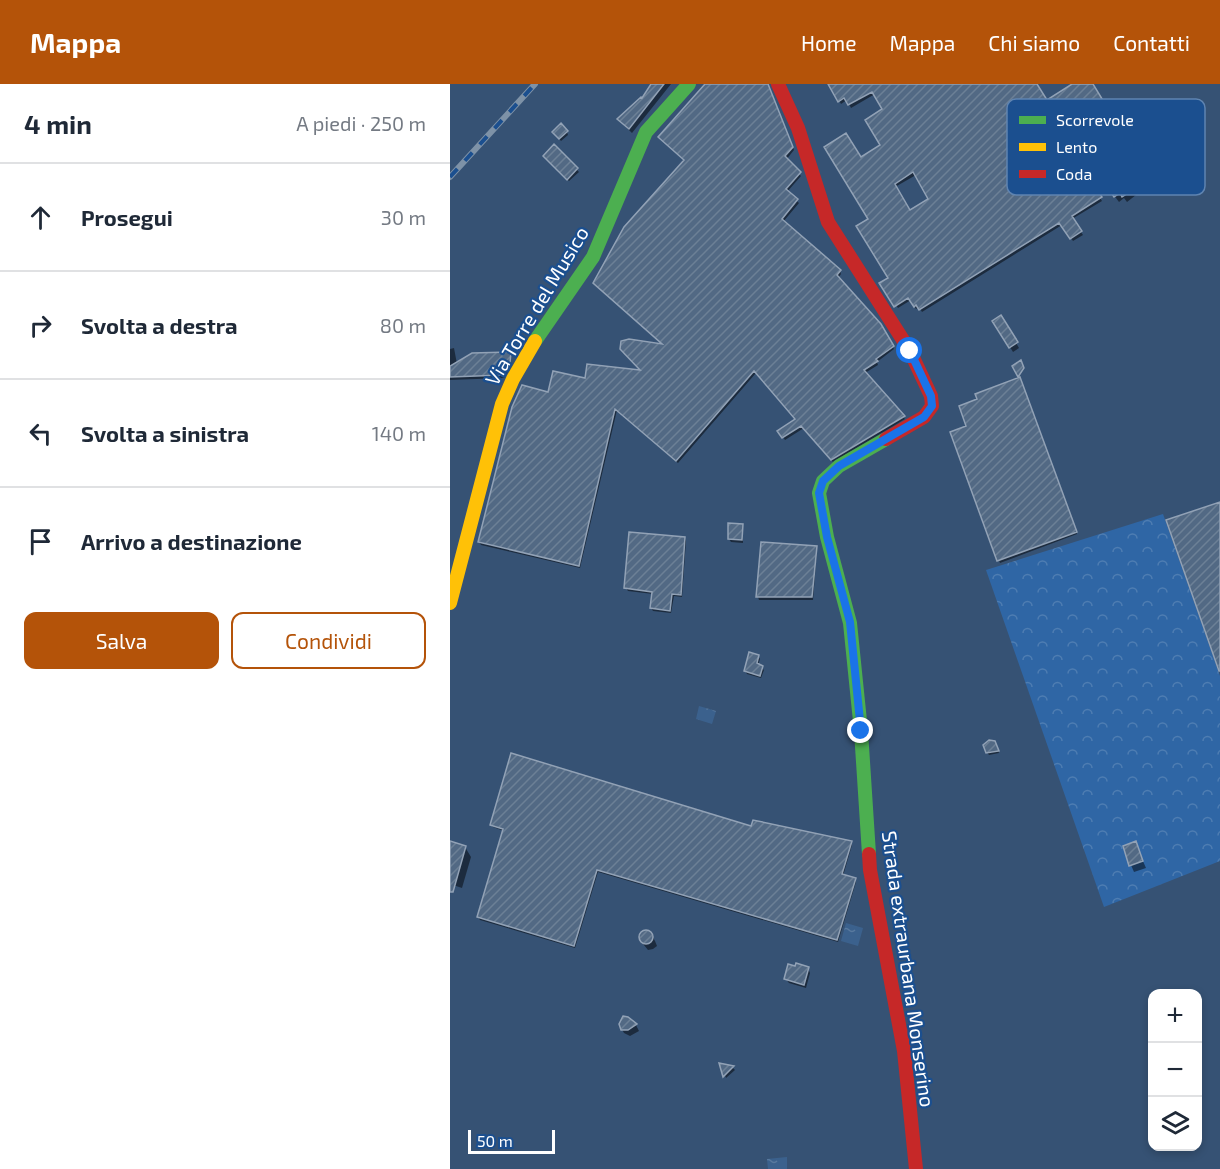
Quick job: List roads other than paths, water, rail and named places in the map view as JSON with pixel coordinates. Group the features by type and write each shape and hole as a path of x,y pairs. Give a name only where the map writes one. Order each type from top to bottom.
{"street":[{"name":"Via Torre del Musico","path":"450,603 502,404 513,379 537,338 593,257 646,132 689,84"},
{"name":"Strada extraurbana Monserino","path":"778,84 798,128 828,222 910,351 931,396 932,406 924,417 839,466 823,481 819,493 827,537 850,622 861,731 870,870 904,1051 916,1169"}],"water":[{"path":"699,706 716,711 712,724 696,719"},
{"path":"846,923 863,928 858,946 841,941"},
{"path":"787,1157 787,1169 768,1169 767,1159"}],"railway":[{"path":"450,177 535,84"}]}
